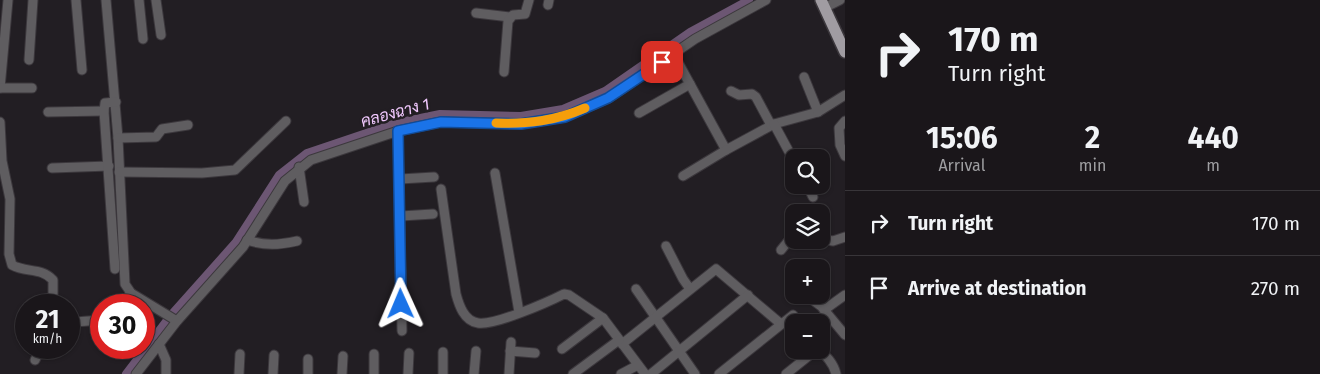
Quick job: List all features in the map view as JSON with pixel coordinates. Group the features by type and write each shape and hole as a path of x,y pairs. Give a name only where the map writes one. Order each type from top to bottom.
{"main road":[{"path":"822,4 844,45"}],"street":[{"path":"8,0 0,88 32,88"},
{"path":"29,60 33,0"},
{"path":"76,0 82,70"},
{"path":"106,0 116,102 125,284 131,293 163,310 175,319"},
{"path":"139,0 143,39"},
{"path":"156,0 161,35"},
{"path":"476,13 510,17 525,14 530,0"},
{"path":"136,374 175,319 247,240 276,192 299,168 323,155 398,131 441,122 521,124 565,117 608,98 695,39 766,0"},
{"path":"822,4 840,0"},
{"path":"504,72 508,21 510,17"},
{"path":"674,55 726,150"},
{"path":"804,77 818,112"},
{"path":"638,113 690,84"},
{"path":"731,91 739,95 752,94 756,97 787,149"},
{"path":"683,176 773,125 818,112 845,95"},
{"path":"115,269 104,111 105,103 116,102"},
{"path":"48,112 104,111"},
{"path":"845,120 839,128 840,145 845,156"},
{"path":"120,172 202,173 235,170 286,121"},
{"path":"0,122 2,161 10,199 9,254 12,265 18,268 47,273 53,280 53,294"},
{"path":"118,138 156,137 162,129 188,126"},
{"path":"398,131 402,331"},
{"path":"52,168 109,166"},
{"path":"299,168 304,202"},
{"path":"495,173 519,312"},
{"path":"400,179 434,177"},
{"path":"441,188 456,294 460,309 467,318 477,324 492,322 564,294 569,295 600,315 645,374"},
{"path":"401,216 433,214"},
{"path":"830,240 845,237"},
{"path":"247,240 272,245 296,241"},
{"path":"781,250 785,245"},
{"path":"666,246 690,289"},
{"path":"573,374 654,318 716,269 781,324"},
{"path":"636,289 654,318 695,374"},
{"path":"824,310 845,294"},
{"path":"651,374 748,295"},
{"path":"817,304 845,335"},
{"path":"562,349 600,315"},
{"path":"719,374 785,321"},
{"path":"159,344 166,360 166,374"},
{"path":"509,374 511,346 535,353"},
{"path":"786,374 816,350 820,351 830,361 836,374"},
{"path":"474,374 476,351"},
{"path":"443,352 443,374"},
{"path":"408,374 409,353"},
{"path":"239,374 240,354"},
{"path":"374,354 374,374"},
{"path":"273,374 274,355"},
{"path":"342,374 343,356"},
{"path":"308,359 308,374"},
{"path":"621,374 638,365"}],"waterway":[{"name":"คลองฉาง 1","path":"126,374 171,315 236,242 279,175 307,153 396,123 440,114 521,116 563,109 605,91 690,32 749,0"}],"slow traffic":[{"path":"496,123 536,123 565,117 585,108"}],"route":[{"path":"401,304 401,216 398,131 441,122 521,124 565,117 608,98 635,82 662,62"}]}
